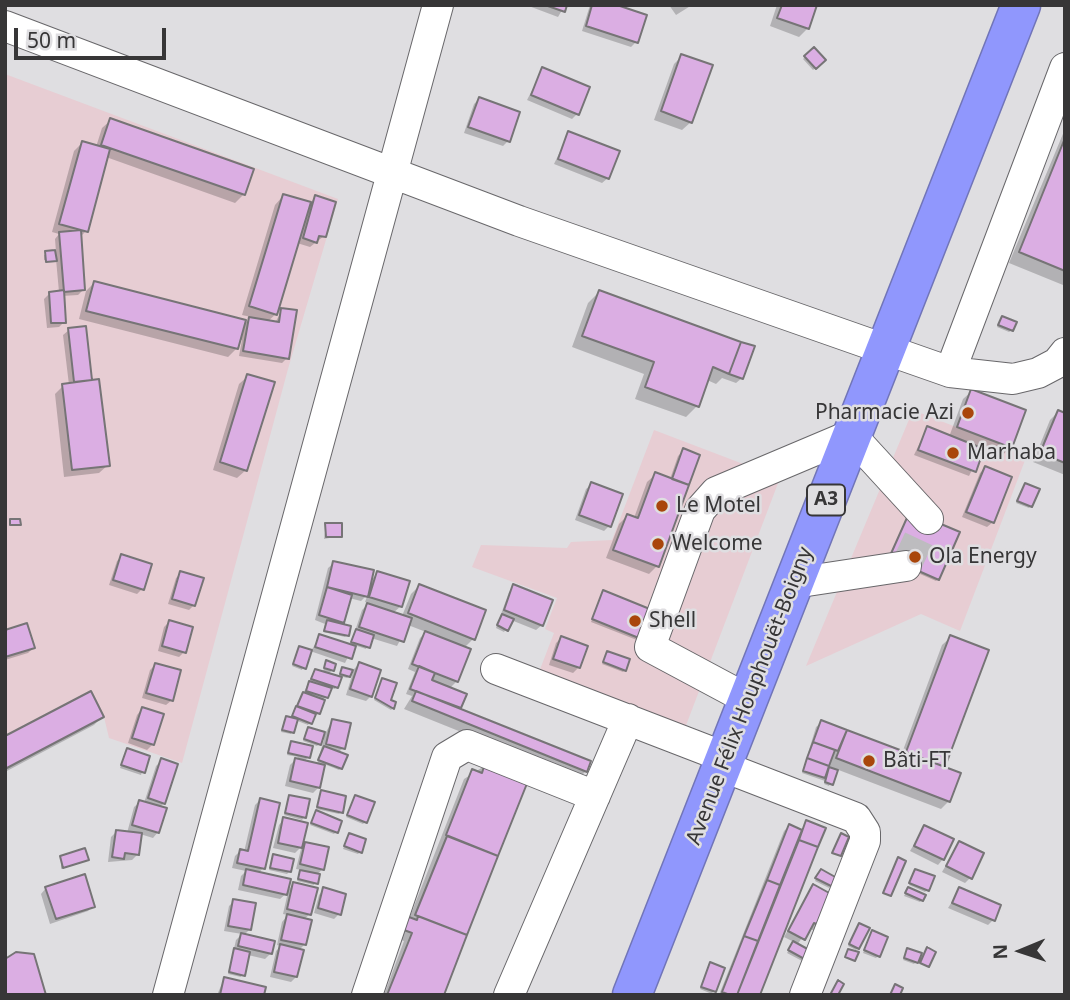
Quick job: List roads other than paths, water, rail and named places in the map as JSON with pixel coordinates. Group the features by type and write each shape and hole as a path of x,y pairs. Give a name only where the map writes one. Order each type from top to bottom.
{"highway":[{"name":"Avenue Félix Houphouët-Boigny","path":"632,995 1021,5"}],"street":[{"path":"167,995 438,5"},
{"path":"5,26 393,173 883,351 950,372 1013,379 1038,373 1057,363 1065,353"},
{"path":"950,372 1065,68"},
{"path":"749,700 650,648 700,510 716,492 851,435 928,519"},
{"path":"794,583 906,566"},
{"path":"496,669 628,719 856,818 865,832 866,841 805,995"},
{"path":"509,995 628,719"},
{"path":"368,995 447,757 467,745 595,796"}],"tunnel":[{"path":"906,566 928,519"}],"place":[{"name":"Pharmacie Azi","path":"968,413"},
{"name":"Marhaba","path":"953,453"},
{"name":"Le Motel","path":"662,506"},
{"name":"Welcome","path":"658,544"},
{"name":"Ola Energy","path":"915,557"},
{"name":"Shell","path":"635,621"},
{"name":"Bâti-FT","path":"869,761"}]}
